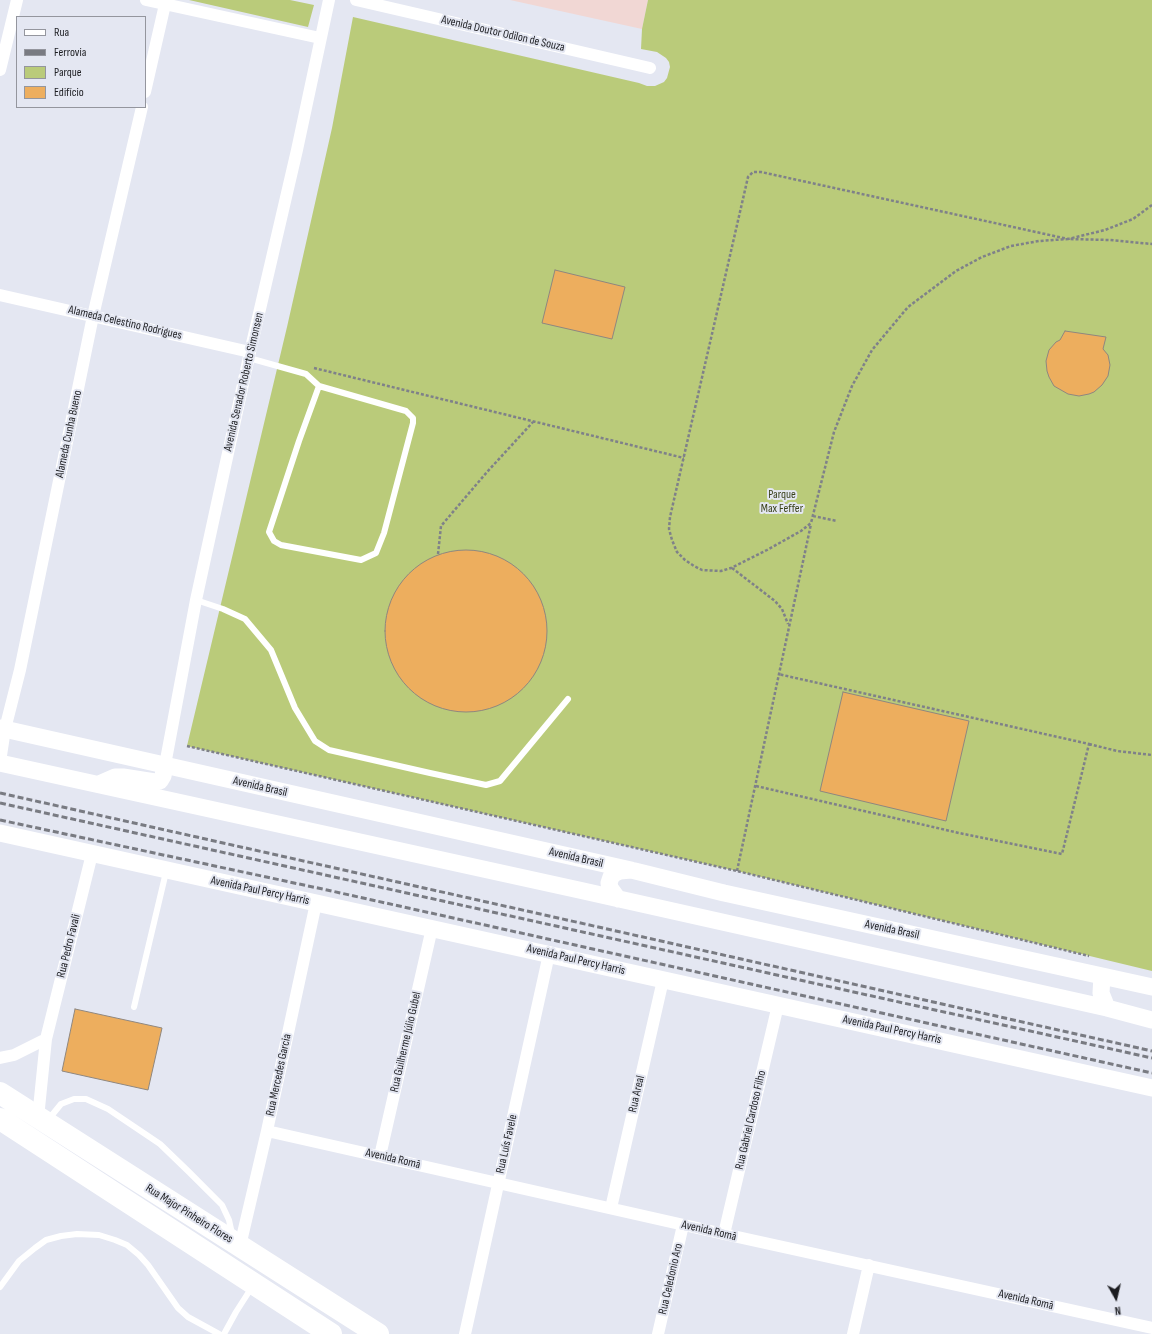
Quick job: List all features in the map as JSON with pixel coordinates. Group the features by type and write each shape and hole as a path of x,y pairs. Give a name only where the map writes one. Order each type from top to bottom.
{"highway":[{"name":"Rua Major Pinheiro Flores","path":"0,1093 378,1334"},
{"name":"Rua Major Pinheiro Flores","path":"0,1120 331,1334"}],"main road":[{"name":"Avenida Brasil","path":"3,729 631,870 724,893 1152,987"},
{"path":"0,762 1107,1008 1152,1020"},
{"path":"99,784 115,777 154,782 160,781 163,776 165,765"},
{"name":"Avenida Paul Percy Harris","path":"0,833 1152,1088"},
{"path":"579,890 593,886 597,883 599,878 599,872 590,861"},
{"path":"618,899 610,888 609,883 611,877 614,873 631,870"},
{"path":"1102,976 1101,993 1107,1008"}],"street":[{"path":"0,70 17,0"},
{"path":"146,0 166,2 320,38"},
{"name":"Avenida Senador Roberto Simonsen","path":"165,765 196,600 249,355 295,157 329,0"},
{"name":"Avenida Doutor Odilon de Souza","path":"356,0 650,68"},
{"path":"146,88 166,2"},
{"name":"Alameda Cunha Bueno","path":"0,762 3,729 20,670 93,316 142,108"},
{"name":"Alameda Celestino Rodrigues","path":"0,295 93,316 249,355"},
{"name":"Rua Pedro Favali","path":"42,1120 46,1039 92,854"},
{"name":"Rua Mercedes Garcia","path":"236,1244 267,1131 316,903"},
{"name":"Rua Guilherme Júlio Gubel","path":"380,1156 432,928"},
{"name":"Rua Luís Favele","path":"465,1334 549,954"},
{"name":"Rua Areal","path":"611,1208 664,980"},
{"name":"Rua Gabriel Cardoso Filho","path":"724,1234 778,1005"},
{"path":"0,1058 14,1055 46,1039"},
{"name":"Avenida Romã","path":"267,1131 683,1225 1152,1328"},
{"name":"Rua Celedonio Aro","path":"658,1334 683,1225"},
{"path":"853,1334 869,1265"}],"lane":[{"path":"249,355 306,374 319,386 406,411 413,418 413,423 384,533 376,553 361,560 280,545 274,541 269,532 319,386"},
{"path":"196,600 223,609 244,619 271,650 295,708 315,740 329,750 486,785 500,781 568,699"},
{"path":"134,1007 166,870"},
{"path":"42,1120 61,1104 74,1100 86,1099 108,1109 160,1144 222,1205 229,1220 236,1244"},
{"path":"0,1287 19,1261 46,1240 61,1236 99,1235 127,1245 148,1266 178,1308 188,1317 219,1334"},
{"path":"224,1334 254,1284"}],"path":[{"path":"811,523 767,550 731,568 721,571 702,570 684,560 674,546 669,528 670,517 748,177 753,172 769,173 1068,239 1105,230 1132,219 1152,205"},
{"path":"737,871 811,523 834,432 852,386 872,350 908,307 925,293 956,271 982,257 1010,246 1039,241 1068,239 1110,240 1152,244"},
{"path":"311,367 684,458"},
{"path":"438,554 441,526 487,472 533,422"},
{"path":"813,516 837,521"},
{"path":"731,568 775,601 786,617 789,626"},
{"path":"778,674 1089,744 1117,752 1152,755"},
{"path":"756,786 959,833 1062,854 1089,744"},
{"path":"187,746 737,871 1090,957"}],"shaded area":[{"path":"510,0 648,0 642,29"}],"green space":[{"path":"189,0 290,0 314,5 308,27"},
{"name":"Parque Max Feffer","path":"648,0 1152,0 1152,971 737,871 187,746 287,327 332,128 353,17 647,86 655,86 664,82 667,78 670,67 666,58 657,52 641,49 642,29"}],"building":[{"path":"555,270 625,287 612,339 542,323"},
{"path":"1065,331 1106,337 1103,349 1108,355 1110,365 1108,376 1102,385 1094,392 1079,396 1068,394 1054,386 1049,377 1046,361 1049,350 1056,342 1060,340"},
{"path":"458,550 474,550 490,553 504,559 518,568 529,579 538,593 544,607 547,631 546,647 538,669 529,683 518,694 504,703 490,709 474,712 458,712 442,709 428,703 414,694 403,683 394,669 388,655 385,639 385,623 388,607 394,593 403,579 414,568 428,559 442,553"},
{"path":"843,692 969,721 946,821 820,791"},
{"path":"75,1009 162,1028 148,1090 62,1071"}],"railway":[{"path":"0,793 1152,1051"},
{"path":"0,803 1152,1058"},
{"path":"0,820 327,890 1152,1073"}]}
